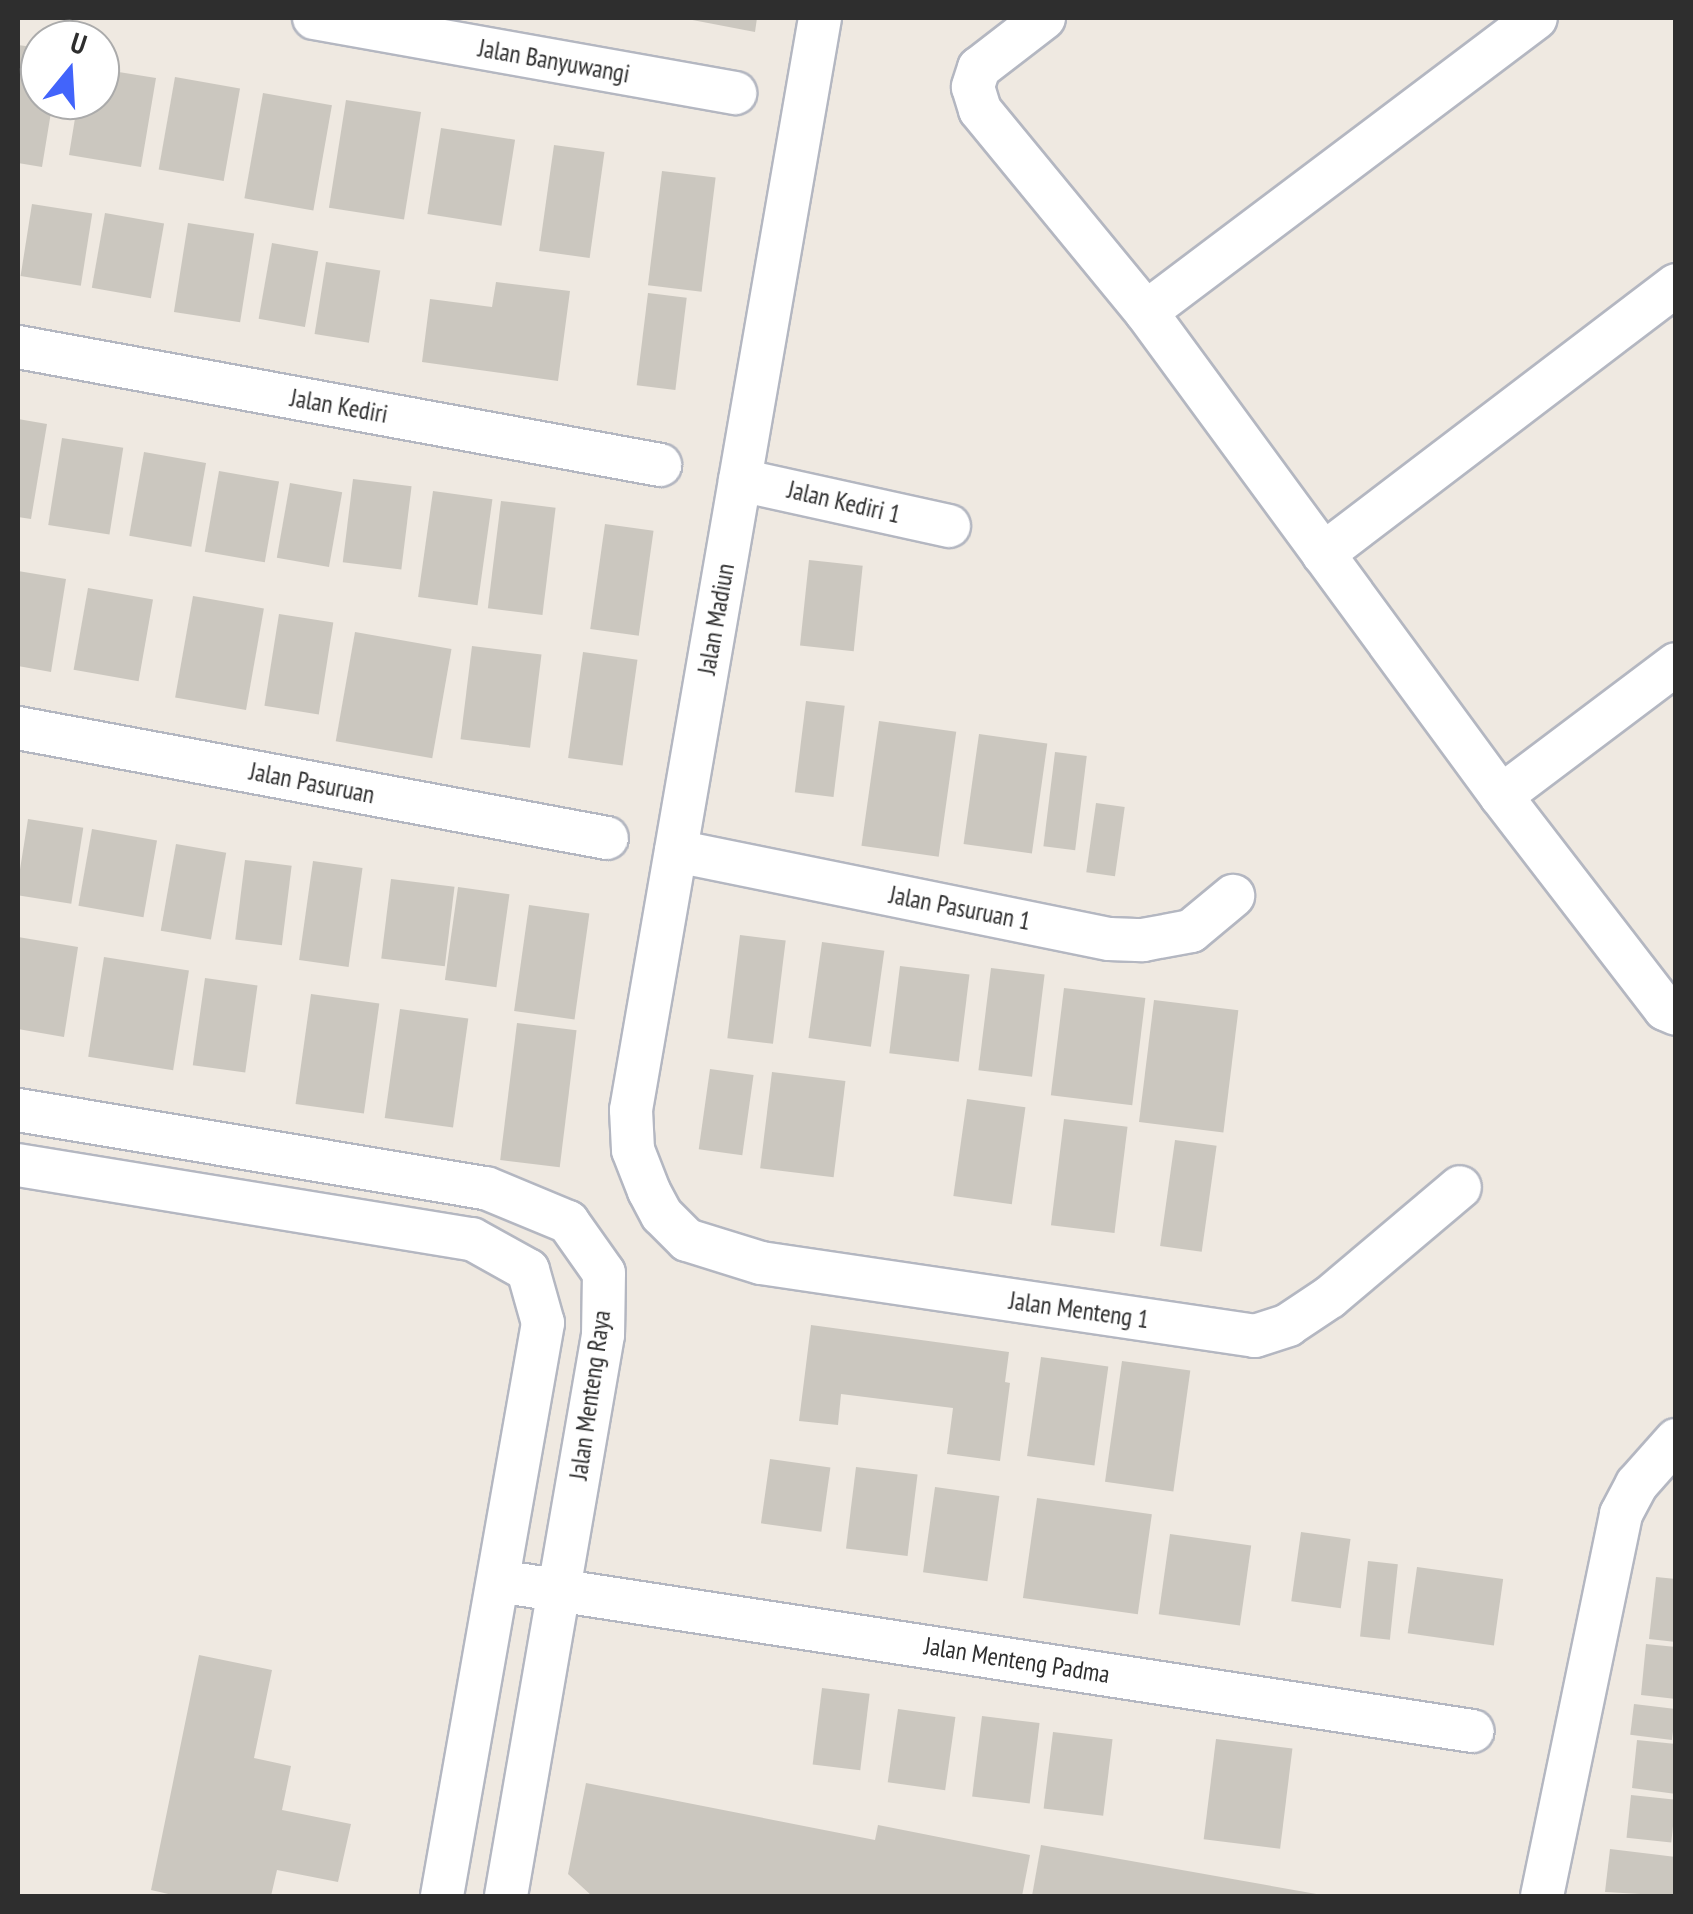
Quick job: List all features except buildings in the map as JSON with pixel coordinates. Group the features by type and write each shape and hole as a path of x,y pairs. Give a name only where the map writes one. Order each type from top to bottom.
{"street":[{"name":"Jalan Banyuwangi","path":"314,18 735,93"},
{"name":"Jalan Madiun","path":"662,1215 633,1150 631,1110 820,18"},
{"path":"1044,18 980,68 973,87 980,110 1146,312 1501,796 1665,1010 1676,1014"},
{"path":"1146,312 1536,18"},
{"path":"1323,554 1676,285"},
{"name":"Jalan Kediri","path":"18,348 660,465"},
{"name":"Jalan Kediri 1","path":"740,480 949,526"},
{"path":"1501,796 1676,664"},
{"name":"Jalan Pasuruan","path":"18,728 607,838"},
{"name":"Jalan Pasuruan 1","path":"676,850 1109,938 1143,940 1191,931 1233,896"},
{"name":"Jalan Menteng Raya","path":"18,1110 486,1188 568,1222 604,1273 603,1335 506,1896"},
{"path":"18,1164 472,1239 528,1270 543,1324 442,1896"},
{"name":"Jalan Menteng 1","path":"662,1215 686,1240 761,1263 1255,1336 1288,1325 1330,1297 1460,1187"},
{"path":"1542,1896 1609,1556 1621,1514 1671,1448"},
{"name":"Jalan Menteng Padma","path":"498,1580 1473,1731"}]}
